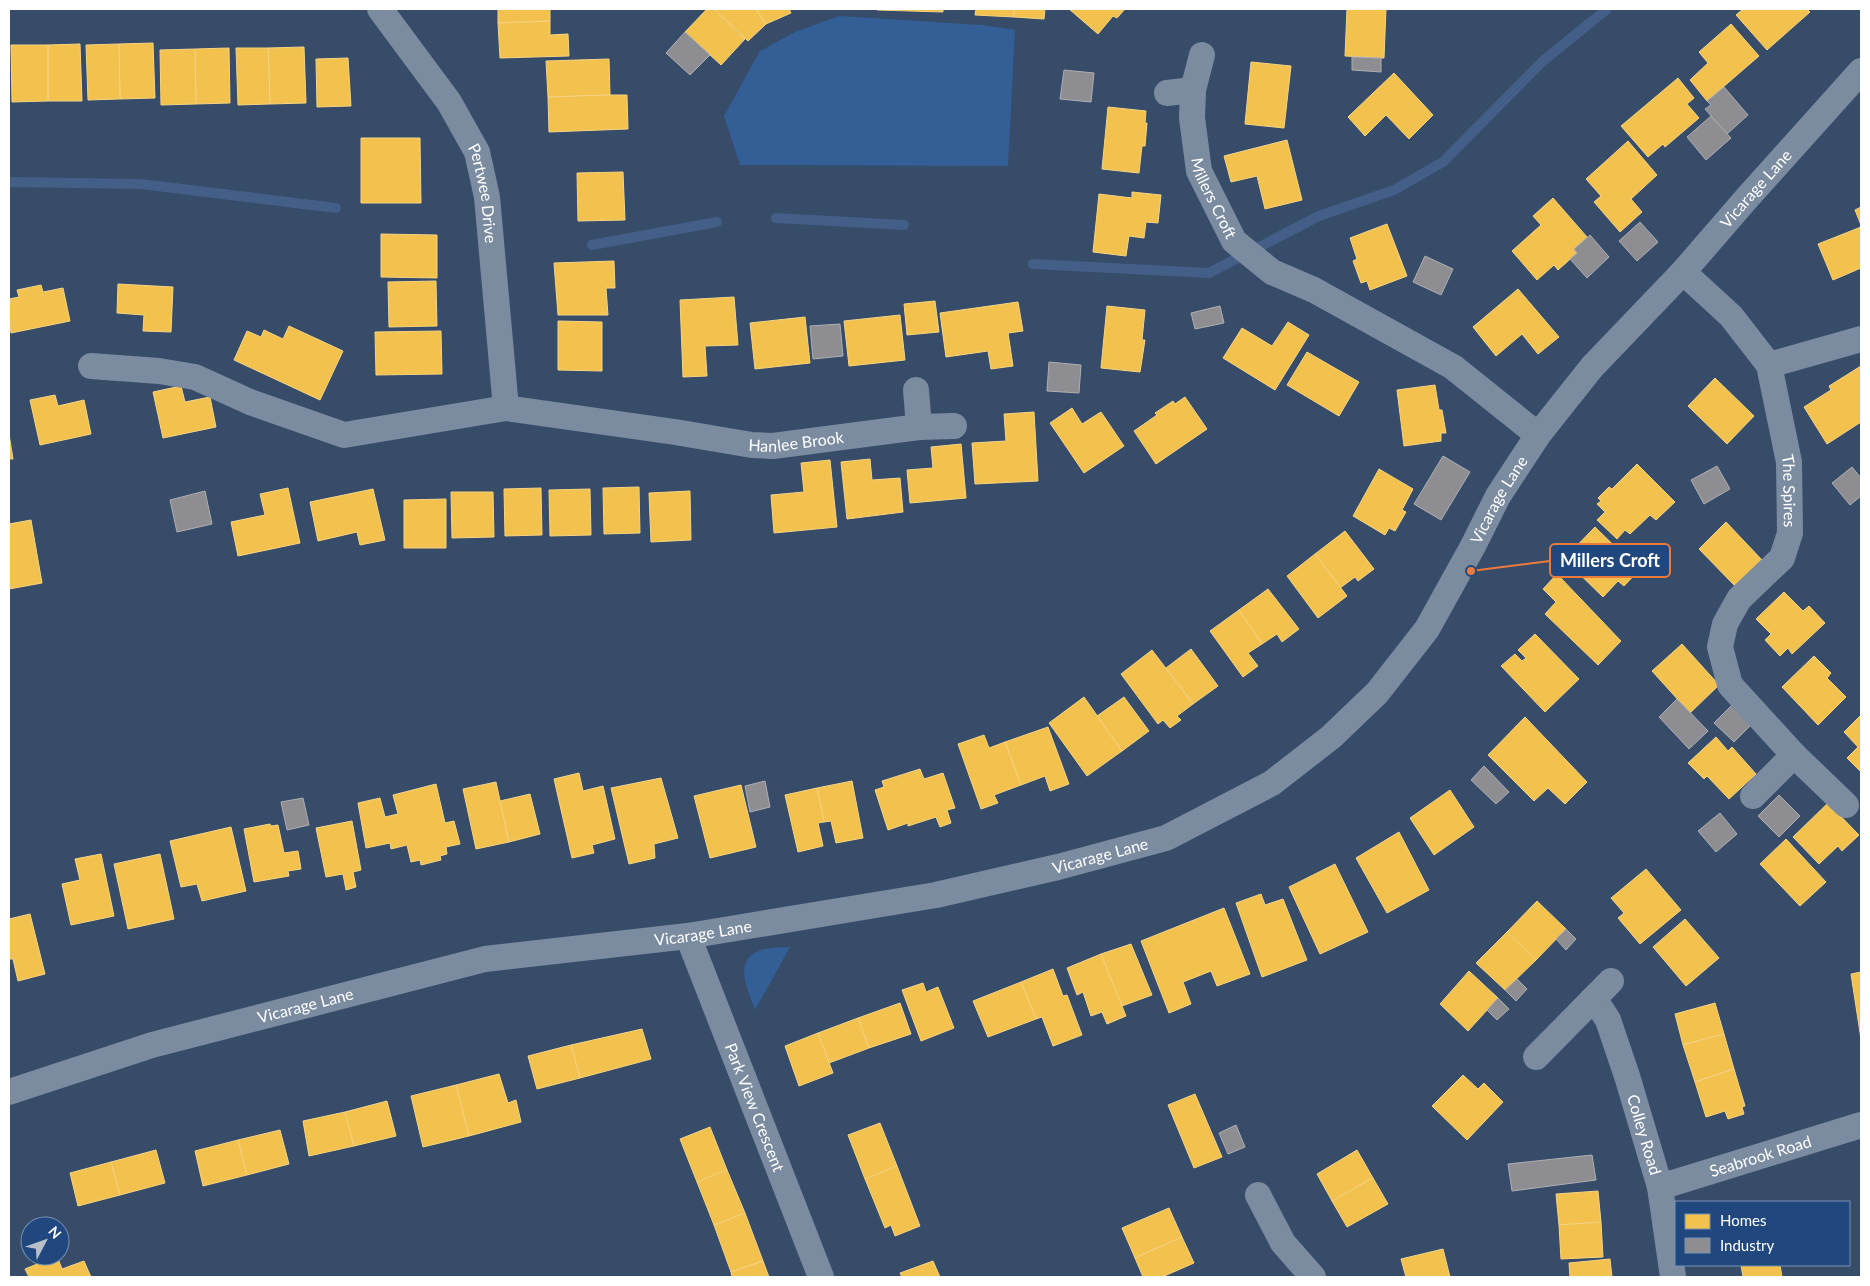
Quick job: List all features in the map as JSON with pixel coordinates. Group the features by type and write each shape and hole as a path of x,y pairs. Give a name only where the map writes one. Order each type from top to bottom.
{"street":[{"name":"Pertwee Drive","path":"380,9 449,102 477,152 487,197 506,408"},
{"name":"Millers Croft","path":"1202,55 1193,90 1192,118 1199,171 1234,242 1272,272 1314,290 1453,367 1538,435"},
{"name":"Vicarage Lane","path":"9,1092 152,1046 484,959 688,936 936,894 1058,867 1166,838 1272,783 1331,737 1378,693 1427,629 1498,496 1538,435 1592,367 1683,272 1861,71"},
{"path":"1167,93 1193,90"},
{"name":"The Spires","path":"1683,272 1731,316 1769,365 1789,462 1790,533 1782,558 1739,598 1725,624 1720,647 1730,685 1794,755 1846,806"},
{"path":"1769,365 1861,340"},
{"path":"91,366 160,371 195,377 250,402 344,435 506,408"},
{"path":"916,390 919,427"},
{"name":"Hanlee Brook","path":"506,408 752,445 773,446 919,427 954,426"},
{"path":"1753,796 1794,755"},
{"name":"Park View Crescent","path":"688,936 821,1277"},
{"path":"1536,1057 1610,981"},
{"name":"Colley Road","path":"1592,1000 1608,1020 1660,1187 1673,1277"},
{"name":"Seabrook Road","path":"1660,1187 1861,1125"},
{"path":"1258,1195 1283,1243 1313,1277"}],"shaded area":[{"path":"839,16 982,25 1015,30 1008,166 740,165 724,116 760,51 795,32"},
{"path":"790,947 755,1010 745,978 744,969 746,962 751,956 762,950"}],"building: Homes":[{"path":"498,9 550,9 550,21 498,23"},
{"path":"707,9 714,9 745,39 721,65 685,32"},
{"path":"714,9 756,9 766,24 748,41"},
{"path":"756,9 789,9 791,13 766,24"},
{"path":"943,9 943,12 877,10"},
{"path":"976,9 1014,9 1014,17 975,15"},
{"path":"1014,9 1045,9 1044,19 1014,17"},
{"path":"1069,9 1125,9 1117,18 1113,16 1098,34"},
{"path":"1347,9 1386,9 1384,58 1345,56"},
{"path":"1743,9 1807,9 1810,12 1767,50 1736,15"},
{"path":"550,21 550,35 568,34 569,56 500,58 498,23"},
{"path":"1731,24 1759,56 1707,101 1690,80 1708,63 1699,52"},
{"path":"153,43 155,98 120,99 119,44"},
{"path":"80,44 82,101 48,101 48,45"},
{"path":"119,44 120,99 88,100 86,45"},
{"path":"11,45 48,45 48,101 12,102"},
{"path":"304,47 306,103 270,104 268,48"},
{"path":"229,48 230,103 196,104 195,49"},
{"path":"236,48 268,48 270,104 238,105"},
{"path":"195,49 196,104 161,105 160,50"},
{"path":"348,58 351,106 317,107 316,59"},
{"path":"609,59 610,95 548,97 546,61"},
{"path":"1251,62 1291,66 1284,128 1245,124"},
{"path":"1394,73 1433,115 1409,139 1386,115 1365,136 1348,117"},
{"path":"1678,78 1694,98 1687,104 1699,118 1665,147 1663,144 1648,157 1621,126"},
{"path":"627,95 628,129 549,132 548,97"},
{"path":"1108,107 1146,111 1145,146 1142,146 1139,173 1102,169"},
{"path":"361,138 420,138 421,203 361,203"},
{"path":"1287,140 1302,200 1265,209 1257,176 1231,182 1224,156"},
{"path":"1628,141 1657,175 1631,199 1642,212 1620,232 1594,202 1601,196 1586,179"},
{"path":"623,172 625,220 578,221 577,173"},
{"path":"1132,192 1161,195 1158,223 1146,222 1144,238 1129,236 1126,256 1093,252 1099,194 1132,198"},
{"path":"1553,198 1587,237 1574,249 1577,253 1558,270 1554,265 1537,280 1512,251 1541,225 1533,216"},
{"path":"1861,207 1861,225 1855,210"},
{"path":"1387,224 1407,276 1370,290 1367,281 1361,283 1353,261 1357,259 1350,238"},
{"path":"1861,227 1861,268 1833,280 1818,244"},
{"path":"381,234 437,235 437,278 381,277"},
{"path":"614,261 615,288 606,288 608,315 558,315 554,263"},
{"path":"436,281 437,326 389,327 388,282"},
{"path":"118,284 173,287 171,332 143,331 144,315 117,313"},
{"path":"41,285 43,292 63,288 70,321 11,333 9,299 19,297 17,290"},
{"path":"1518,289 1559,337 1538,354 1522,334 1496,356 1473,327"},
{"path":"734,297 738,345 705,346 707,376 683,377 680,300"},
{"path":"935,301 939,332 907,335 904,304"},
{"path":"1018,302 1023,331 1008,333 1013,366 991,369 988,351 946,357 940,313"},
{"path":"1107,306 1145,310 1142,340 1145,340 1140,372 1101,368"},
{"path":"900,315 905,360 849,366 844,321"},
{"path":"805,317 810,363 755,369 750,323"},
{"path":"558,321 602,322 602,371 558,370"},
{"path":"1288,322 1309,335 1275,390 1223,358 1242,328 1272,346"},
{"path":"289,326 343,351 320,400 234,360 247,331 261,337 264,330 283,339"},
{"path":"441,331 442,374 376,375 375,332"},
{"path":"1307,352 1359,382 1339,416 1287,385"},
{"path":"1861,366 1861,422 1827,444 1804,407 1831,390 1829,386"},
{"path":"1715,378 1754,416 1727,444 1688,406"},
{"path":"1435,385 1439,410 1442,410 1446,433 1441,433 1441,441 1404,446 1397,390"},
{"path":"181,386 185,402 210,397 216,427 163,438 153,392"},
{"path":"55,395 58,406 84,400 91,434 40,445 30,400"},
{"path":"1185,397 1207,429 1156,464 1134,431 1173,401 1175,404"},
{"path":"1072,408 1082,424 1101,412 1124,446 1084,473 1050,423"},
{"path":"1034,412 1038,481 975,484 972,443 1006,441 1004,414"},
{"path":"9,434 13,459 9,459"},
{"path":"961,444 966,498 910,503 907,470 933,468 931,447"},
{"path":"870,459 872,480 900,478 903,512 847,519 841,462"},
{"path":"830,460 837,527 774,533 771,495 804,492 801,463"},
{"path":"1637,464 1675,502 1656,520 1650,515 1630,534 1625,530 1617,539 1597,520 1605,512 1597,504 1601,501 1598,498 1609,487 1612,489"},
{"path":"1379,469 1413,489 1402,510 1406,512 1395,531 1389,528 1385,535 1353,516"},
{"path":"639,487 640,533 604,534 603,488"},
{"path":"288,488 300,543 238,556 231,522 265,515 260,494"},
{"path":"541,488 542,535 505,536 504,489"},
{"path":"373,489 385,540 360,545 357,532 318,541 310,502"},
{"path":"590,489 591,535 550,536 549,490"},
{"path":"690,491 691,540 651,542 649,493"},
{"path":"451,492 493,492 494,537 452,538"},
{"path":"446,499 446,548 404,548 404,500"},
{"path":"31,520 42,583 9,589 9,524"},
{"path":"1726,522 1762,560 1735,586 1699,549"},
{"path":"1595,527 1639,570 1624,586 1618,581 1603,597 1564,559"},
{"path":"1345,531 1374,569 1358,581 1355,577 1340,588 1315,554"},
{"path":"1315,554 1347,596 1318,618 1287,576"},
{"path":"1557,574 1621,641 1598,665 1545,614 1556,602 1543,589"},
{"path":"1268,589 1299,629 1282,642 1277,634 1262,644 1239,610"},
{"path":"1784,592 1803,611 1809,606 1825,623 1792,654 1788,648 1780,656 1765,640 1771,634 1756,619"},
{"path":"1239,610 1262,644 1248,653 1258,666 1243,677 1210,631"},
{"path":"1535,634 1579,679 1545,712 1501,666 1515,654 1522,661 1526,658 1518,650"},
{"path":"1682,644 1719,685 1690,713 1652,671"},
{"path":"1191,649 1218,686 1193,704 1166,668"},
{"path":"1152,650 1193,704 1177,716 1181,720 1170,728 1163,720 1158,724 1121,674"},
{"path":"1814,656 1831,673 1827,678 1846,697 1818,725 1782,687"},
{"path":"1084,697 1122,751 1087,776 1049,723"},
{"path":"1124,697 1149,731 1122,751 1097,716"},
{"path":"1861,715 1861,772 1847,758 1858,747 1844,732"},
{"path":"1525,717 1587,782 1565,804 1548,788 1534,801 1488,755"},
{"path":"1048,727 1069,784 1050,791 1045,776 1021,785 1005,742"},
{"path":"984,735 989,748 1005,742 1021,785 994,795 998,803 981,809 958,744"},
{"path":"1716,737 1728,751 1732,747 1756,774 1729,799 1707,776 1704,779 1688,763"},
{"path":"920,769 924,779 943,773 955,808 947,810 951,823 940,827 936,817 908,826 908,823 888,830 875,790 884,787 882,781"},
{"path":"579,773 583,791 603,786 615,839 592,845 594,853 572,858 554,779"},
{"path":"661,778 678,838 654,844 655,858 629,864 611,788"},
{"path":"852,781 863,838 836,843 831,821 824,822 817,788"},
{"path":"496,782 509,842 476,849 463,789"},
{"path":"436,784 445,823 454,821 460,844 446,847 447,854 440,856 441,860 421,865 420,860 411,862 407,845 391,849 390,843 366,848 358,803 380,798 385,817 398,814 393,795"},
{"path":"741,785 756,847 710,858 694,796"},
{"path":"817,788 824,822 818,823 823,846 798,852 785,795"},
{"path":"1450,790 1474,827 1434,855 1410,818"},
{"path":"530,794 540,834 509,842 500,801"},
{"path":"1828,803 1859,835 1842,851 1838,846 1819,864 1793,837"},
{"path":"352,821 361,870 353,872 356,887 346,890 343,874 326,877 316,828"},
{"path":"270,824 271,826 278,825 284,853 298,851 301,869 288,871 289,876 254,882 244,829"},
{"path":"231,827 246,891 202,901 197,884 181,887 170,841"},
{"path":"1399,832 1429,890 1387,913 1356,858"},
{"path":"1786,839 1826,882 1800,906 1760,864"},
{"path":"101,854 114,916 71,925 62,884 80,880 75,859"},
{"path":"160,854 174,919 128,929 114,864"},
{"path":"1335,864 1368,932 1320,954 1289,887"},
{"path":"1646,869 1681,910 1640,944 1618,918 1624,913 1611,898"},
{"path":"1261,894 1265,905 1283,899 1307,960 1262,977 1236,903"},
{"path":"1537,901 1566,929 1536,960 1507,932"},
{"path":"1224,908 1250,974 1217,986 1211,971 1183,982 1191,1004 1169,1013 1141,941"},
{"path":"30,914 45,974 18,981 13,959 9,959 9,919"},
{"path":"1685,919 1719,958 1686,986 1653,947"},
{"path":"1507,932 1536,960 1505,990 1476,963"},
{"path":"1131,944 1152,995 1122,1006 1101,954"},
{"path":"1101,954 1126,1016 1107,1024 1102,1012 1091,1016 1083,992 1077,995 1067,968"},
{"path":"1053,969 1063,996 1067,995 1082,1035 1053,1046 1042,1017 1036,1019 1021,982"},
{"path":"1469,971 1498,998 1468,1031 1440,1004"},
{"path":"1861,972 1861,1039 1851,974"},
{"path":"1021,982 1036,1019 988,1037 973,1001"},
{"path":"923,983 926,992 938,987 954,1028 921,1041 902,990"},
{"path":"900,1003 911,1034 869,1048 858,1018"},
{"path":"1715,1003 1724,1034 1683,1045 1675,1014"},
{"path":"858,1018 869,1048 829,1063 818,1033"},
{"path":"642,1029 651,1059 580,1078 571,1045"},
{"path":"818,1033 833,1073 799,1086 785,1046"},
{"path":"1724,1034 1734,1069 1695,1082 1683,1045"},
{"path":"571,1045 580,1078 537,1089 528,1056"},
{"path":"1734,1069 1745,1106 1742,1107 1744,1114 1728,1119 1725,1111 1706,1117 1695,1082"},
{"path":"499,1074 508,1103 516,1100 521,1122 469,1136 456,1085"},
{"path":"1463,1075 1478,1089 1484,1083 1503,1102 1467,1140 1432,1106"},
{"path":"456,1085 469,1136 423,1147 411,1096"},
{"path":"1195,1094 1222,1157 1194,1168 1168,1105"},
{"path":"387,1101 396,1136 354,1146 345,1112"},
{"path":"345,1112 354,1146 309,1156 303,1121"},
{"path":"880,1123 897,1166 865,1179 848,1135"},
{"path":"710,1127 727,1170 697,1182 680,1139"},
{"path":"280,1130 289,1164 247,1175 238,1140"},
{"path":"238,1140 247,1175 203,1186 195,1151"},
{"path":"156,1150 165,1183 120,1195 111,1162"},
{"path":"1357,1150 1373,1178 1332,1201 1317,1174"},
{"path":"111,1162 120,1195 78,1206 70,1173"},
{"path":"897,1166 920,1226 895,1236 891,1225 885,1228 865,1179"},
{"path":"727,1170 745,1213 714,1225 697,1182"},
{"path":"1373,1178 1388,1204 1347,1227 1332,1201"},
{"path":"1598,1191 1601,1222 1559,1225 1556,1194"},
{"path":"1169,1208 1182,1237 1135,1258 1122,1228"},
{"path":"745,1213 763,1261 731,1272 714,1225"},
{"path":"1601,1222 1603,1257 1561,1259 1559,1225"},
{"path":"1182,1237 1194,1263 1162,1277 1143,1277 1135,1258"},
{"path":"1443,1249 1450,1277 1406,1277 1401,1259"},
{"path":"1610,1259 1612,1277 1570,1277 1569,1263"},
{"path":"84,1261 91,1277 29,1277 25,1269 32,1266 61,1266 62,1269"},
{"path":"763,1261 769,1277 732,1277 731,1272"},
{"path":"933,1261 940,1277 902,1277 900,1273"},
{"path":"1741,1266 1780,1266 1782,1277 1743,1277"}],"building: Industry":[{"path":"685,32 710,55 690,75 666,53"},
{"path":"1352,57 1381,58 1381,72 1352,70"},
{"path":"1064,70 1094,73 1091,102 1060,99"},
{"path":"1724,87 1748,115 1727,134 1705,109 1711,105 1707,101"},
{"path":"1711,116 1731,138 1706,160 1687,137"},
{"path":"1640,222 1658,242 1637,261 1619,241"},
{"path":"1590,235 1609,257 1587,278 1570,259 1577,253 1574,249"},
{"path":"1425,256 1453,269 1441,295 1413,282"},
{"path":"1220,306 1224,323 1195,329 1191,313"},
{"path":"840,324 843,356 813,359 810,326"},
{"path":"1049,362 1081,365 1079,393 1047,391"},
{"path":"1443,456 1470,472 1441,520 1414,504"},
{"path":"1717,466 1730,489 1704,504 1691,480"},
{"path":"1852,467 1861,478 1861,496 1850,505 1832,483"},
{"path":"205,491 212,524 177,532 170,500"},
{"path":"1677,699 1708,731 1689,749 1659,717"},
{"path":"1733,704 1752,724 1734,742 1714,723"},
{"path":"1484,766 1509,792 1496,804 1471,780"},
{"path":"765,781 770,807 750,812 745,786"},
{"path":"1779,795 1800,816 1779,837 1758,816"},
{"path":"303,798 309,825 287,830 281,802"},
{"path":"1720,813 1737,834 1716,852 1698,831"},
{"path":"1566,929 1576,939 1566,950 1556,939"},
{"path":"1517,979 1527,989 1516,1001 1505,990"},
{"path":"1498,998 1509,1009 1497,1020 1487,1010"},
{"path":"1236,1125 1245,1147 1228,1154 1219,1133"},
{"path":"1592,1155 1596,1180 1512,1191 1508,1164"}],"waterway":[{"path":"1033,264 1209,273 1319,216 1394,190 1443,162 1543,61 1607,9"},
{"path":"9,182 141,184 336,208"},
{"path":"776,218 904,225"},
{"path":"592,245 717,222"}],"place":[{"name":"Millers Croft","path":"1471,571"}]}
